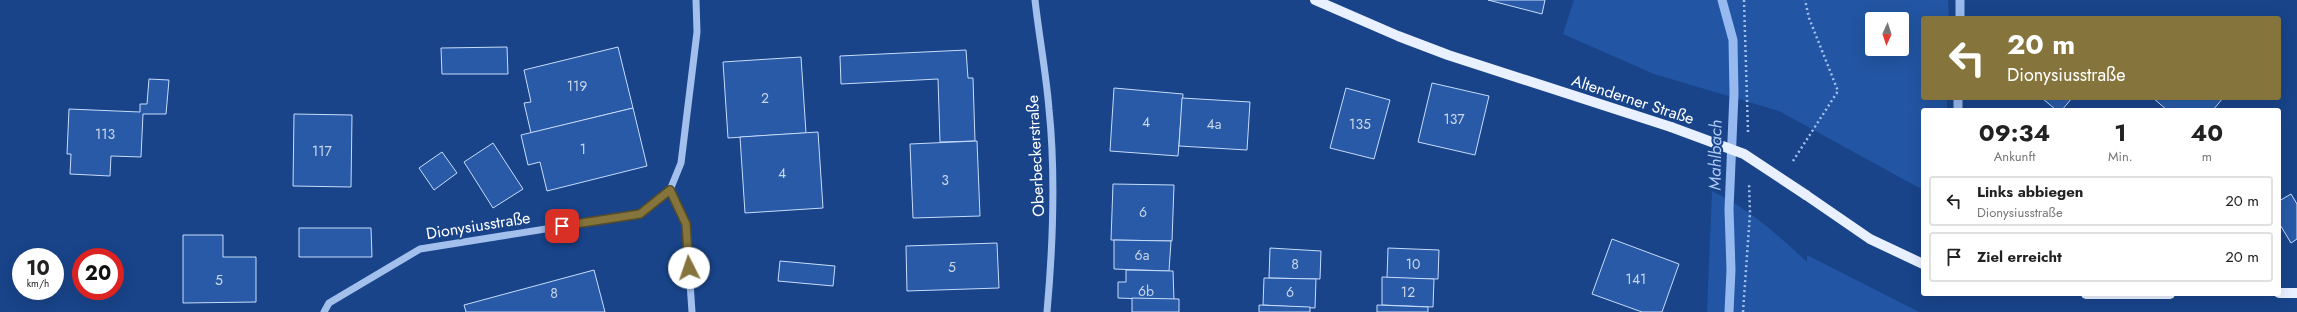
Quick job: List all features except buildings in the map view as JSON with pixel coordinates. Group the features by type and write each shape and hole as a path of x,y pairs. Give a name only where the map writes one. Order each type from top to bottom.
{"main road":[{"name":"Altenderner Straße","path":"1315,0 1398,36 1448,55 1671,127 1744,154 1870,239 1921,263"},
{"path":"2281,293 2297,293"}],"street":[{"name":"Dionysiusstraße","path":"324,312 329,303 420,249 640,214 670,190 681,163 697,32 696,0"},
{"name":"Oberbeckerstraße","path":"1035,0 1049,109 1052,168 1052,256 1047,312"},
{"path":"670,190 686,224 692,312"}],"path":[{"path":"1804,142 1838,90 1809,18 1805,0"}],"shaded area":[{"path":"1574,0 1948,0 1949,16 1921,16 1921,100 1947,100 1947,108 1921,108 1921,189 1779,111 1654,74 1563,34"},
{"path":"1712,191 1738,205 1774,232 1807,262 1807,255 1919,312 1707,312"}],"waterway":[{"name":"Mahlbach","path":"1722,0 1733,40 1734,94 1729,209 1731,270 1729,312"},
{"path":"1960,0 1960,16"},
{"path":"1958,100 1958,108"}],"route":[{"path":"562,226 640,214 670,190 686,224 689,268"}]}
